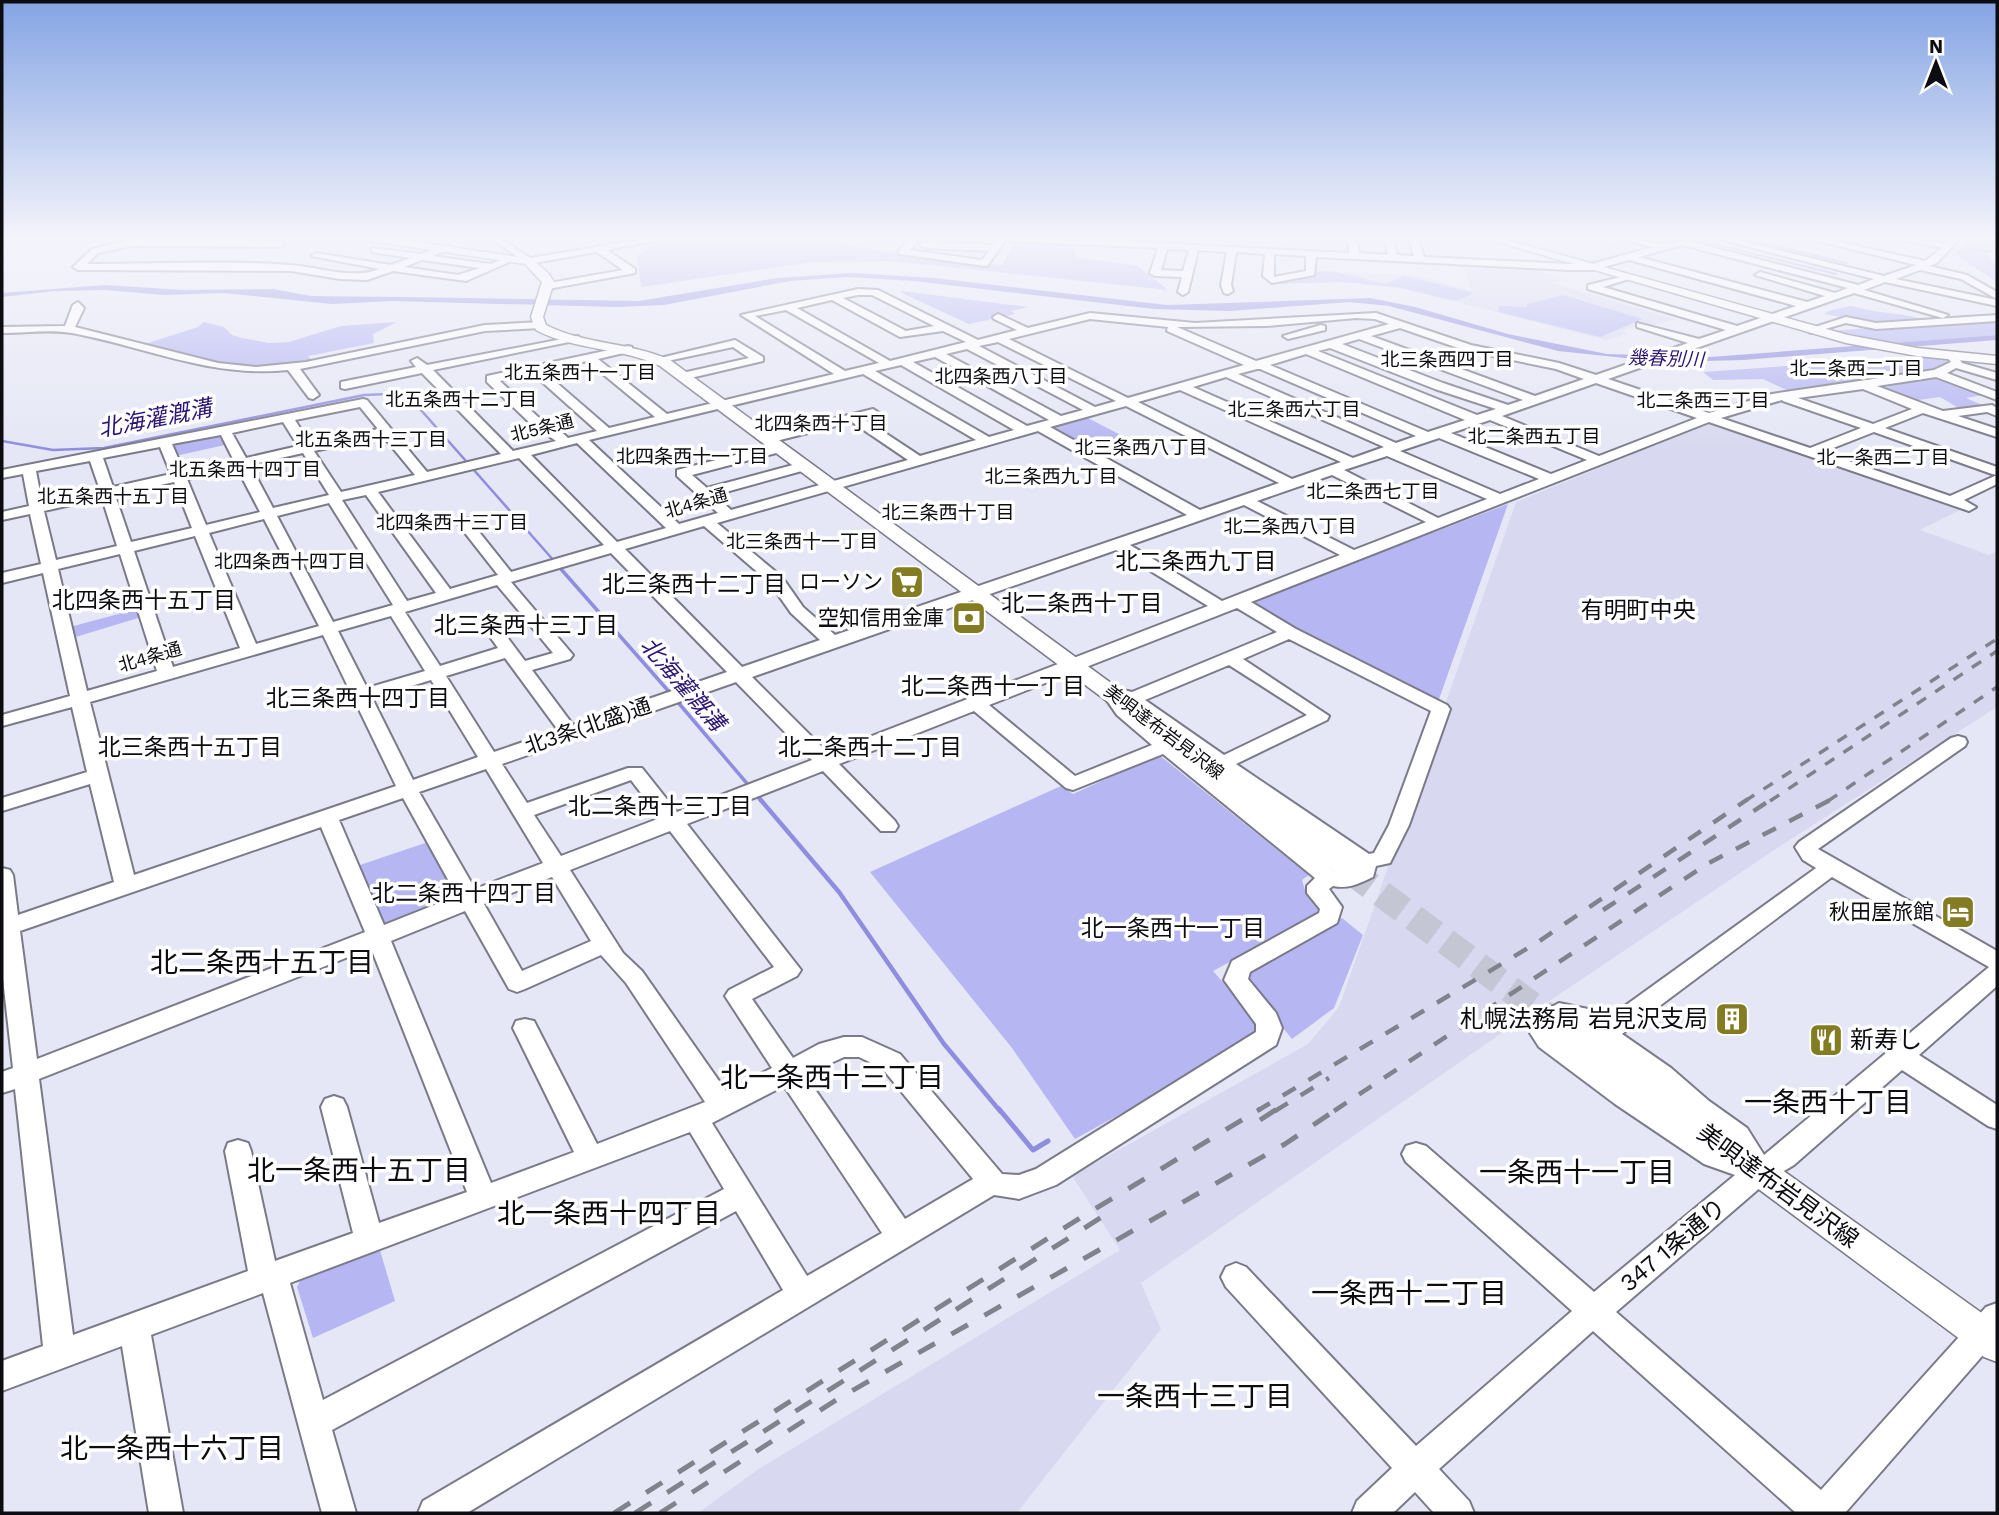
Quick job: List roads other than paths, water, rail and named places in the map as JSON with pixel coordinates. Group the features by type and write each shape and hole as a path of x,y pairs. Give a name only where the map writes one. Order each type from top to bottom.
{"main road":[{"path":"539,319 542,309"},
{"path":"1737,309 1817,332 1950,359 1997,360"},
{"name":"美唄達布岩見沢線","path":"539,319 552,333 628,349 658,360 682,376 1348,870"},
{"name":"美唄達布岩見沢線","path":"1559,1026 1759,1172 1992,1332"}],"street":[{"path":"69,329 79,309"},
{"path":"779,309 746,315 843,375"},
{"path":"791,309 888,364"},
{"path":"855,309 904,335 945,327"},
{"path":"909,309 1095,412"},
{"path":"1666,309 1738,330"},
{"path":"1641,325 1696,344 1800,309"},
{"path":"1918,309 1957,321"},
{"path":"1974,309 1997,316"},
{"path":"1288,336 1362,315"},
{"name":"北5条通","path":"2,578 1090,316 1158,323"},
{"path":"1158,323 1255,324 1376,316 1468,348 1604,376 1710,417 1969,507"},
{"path":"1817,332 1846,320 1876,326 1997,316"},
{"path":"999,317 1027,331"},
{"path":"2,330 69,329 228,368 256,370 292,367 539,319"},
{"path":"1158,323 1259,366 1551,479"},
{"path":"1255,324 1509,409"},
{"name":"北4条通","path":"2,721 1401,324"},
{"path":"1360,336 1535,400"},
{"path":"345,384 574,338"},
{"path":"999,338 1292,484"},
{"path":"658,360 735,344 759,359 682,376"},
{"name":"北3条(北盛)通","path":"5,928 1696,344"},
{"path":"402,345 614,548 888,826"},
{"path":"1319,347 1484,418 1600,461"},
{"path":"628,349 491,379 534,420 572,440 677,530"},
{"path":"936,353 1060,421"},
{"path":"589,357 664,418"},
{"path":"1937,373 1950,359 1997,377"},
{"path":"902,361 942,389 1033,429 1199,516"},
{"path":"292,367 313,395"},
{"path":"534,369 606,432"},
{"path":"864,370 916,396 988,442"},
{"path":"14,1079 673,820 1750,403 1937,373 1997,396"},
{"path":"1229,374 1500,499"},
{"path":"942,389 982,379"},
{"path":"1866,385 1923,409 1997,433"},
{"path":"1183,387 1281,432 1303,438 1353,463"},
{"path":"1783,397 1997,471"},
{"path":"2,474 363,403 423,476"},
{"path":"1942,415 1987,408 1997,412"},
{"path":"1811,453 1923,409"},
{"path":"730,516 682,473 873,413"},
{"path":"287,418 435,673 555,866 615,959 634,976 722,1106"},
{"path":"854,418 920,462"},
{"path":"225,431 328,628 407,788 468,901 517,983 605,944"},
{"path":"2,516 386,431"},
{"path":"165,443 176,477 250,651"},
{"path":"95,455 167,674"},
{"path":"705,493 804,466"},
{"path":"29,469 35,508 78,699 126,886"},
{"path":"1333,470 1438,523"},
{"path":"1951,501 1993,485"},
{"path":"369,489 446,595"},
{"path":"1245,500 1353,556"},
{"path":"463,521 504,579 564,655 521,668"},
{"path":"708,522 776,580 797,610 832,642"},
{"path":"2,1376 696,1119 828,1051 844,1047 862,1047 876,1051 891,1061 992,1182 1020,1189 1033,1184 1267,1038 1270,1028 1267,1020 1236,980 1240,967 1329,917 1331,907 1318,893 1318,886 1348,870 1381,858 1399,825 1441,709 1230,604 1117,544"},
{"path":"534,618 495,631 569,733"},
{"path":"1131,699 1290,633"},
{"path":"361,696 508,651"},
{"path":"1224,762 1320,716 1230,658"},
{"path":"1110,692 1123,711 1165,746 1348,870"},
{"path":"1110,692 1131,699 1224,762 1271,798 1298,813 1348,870"},
{"path":"976,704 1073,784 1165,746"},
{"path":"1958,742 1806,847 1810,855 1997,961"},
{"path":"522,812 635,772 789,970 737,996 900,1236"},
{"path":"2,805 99,775"},
{"path":"327,817 378,936 483,1198"},
{"path":"1604,1034 1832,867"},
{"path":"2,875 14,1079 60,1354"},
{"name":"347 1条通り","path":"1369,1513 1416,1468 1594,1313 1759,1172 1784,1157 1997,973"},
{"path":"1559,1012 1579,1016 1662,1074 1700,1109 1738,1136 1759,1172 1714,1156 1624,1097 1548,1040 1542,1033 1542,1024 1559,1012"},
{"path":"525,1028 591,1158"},
{"path":"1899,1055 1997,1118"},
{"path":"334,1107 369,1240"},
{"path":"696,1119 802,1295"},
{"path":"238,1151 268,1277 314,1422 339,1513"},
{"path":"1416,1154 1822,1513 1992,1332"},
{"path":"435,1513 992,1182"},
{"path":"314,1422 741,1194"},
{"path":"1236,1277 1457,1513"},
{"path":"134,1327 166,1513"}],"water":[{"path":"1151,309 1261,309 1230,311"},
{"name":"幾春別川","path":"1399,309 1421,309 1508,334 1607,354 1710,357 1997,335 1997,340 1743,360 1663,362 1558,351"}],"waterway":[{"name":"北海灌漑溝","path":"2,441 53,450 104,448 364,395 389,394 413,401 555,562"},
{"name":"北海灌漑溝","path":"553,560 671,694"},
{"name":"北海灌漑溝","path":"676,700 750,787"},
{"name":"北海灌漑溝","path":"755,793 761,801"},
{"name":"北海灌漑溝","path":"760,799 839,892 944,1044 1000,1111"},
{"name":"北海灌漑溝","path":"999,1109 1033,1150 1048,1141"}],"tunnel":[{"path":"1349,870 1559,1025"}],"railway":[{"path":"1746,800 1997,639"},
{"path":"1770,801 1997,651"},
{"path":"1828,801 1997,687"},
{"path":"1603,910 1772,799"},
{"path":"1336,1110 1707,864 1832,799"},
{"path":"1257,1111 1538,942 1746,800"},
{"path":"1275,1111 1329,1078"},
{"path":"614,1513 1080,1218 1260,1109"},
{"path":"1260,1120 1277,1109"},
{"path":"660,1513 841,1397 1285,1144 1336,1110"},
{"path":"635,1513 1105,1215"}],"place":[{"name":"ローソン","path":"907,582"},
{"name":"空知信用金庫","path":"969,618"},
{"name":"秋田屋旅館","path":"1958,912"},
{"name":"札幌法務局 岩見沢支局","path":"1732,1019"},
{"name":"新寿し","path":"1826,1040"}],"district":[{"name":"北三条西四丁目","path":"1447,359"},
{"name":"北二条西二丁目","path":"1856,368"},
{"name":"北五条西十一丁目","path":"580,372"},
{"name":"北四条西八丁目","path":"1001,376"},
{"name":"北五条西十二丁目","path":"461,399"},
{"name":"北二条西三丁目","path":"1703,400"},
{"name":"北三条西六丁目","path":"1294,409"},
{"name":"北四条西十丁目","path":"821,423"},
{"name":"北二条西五丁目","path":"1534,436"},
{"name":"北五条西十三丁目","path":"371,439"},
{"name":"北三条西八丁目","path":"1141,447"},
{"name":"北四条西十一丁目","path":"692,456"},
{"name":"北一条西二丁目","path":"1883,457"},
{"name":"北五条西十四丁目","path":"245,469"},
{"name":"北三条西九丁目","path":"1051,476"},
{"name":"北二条西七丁目","path":"1373,491"},
{"name":"北五条西十五丁目","path":"113,496"},
{"name":"北三条西十丁目","path":"948,512"},
{"name":"北四条西十三丁目","path":"452,522"},
{"name":"北二条西八丁目","path":"1290,526"},
{"name":"北三条西十一丁目","path":"802,541"},
{"name":"北四条西十四丁目","path":"290,561"},
{"name":"北二条西九丁目","path":"1196,561"},
{"name":"北三条西十二丁目","path":"694,584"},
{"name":"北四条西十五丁目","path":"144,600"},
{"name":"北二条西十丁目","path":"1082,603"},
{"name":"有明町中央","path":"1638,610"},
{"name":"北三条西十三丁目","path":"526,625"},
{"name":"北二条西十一丁目","path":"993,686"},
{"name":"北三条西十四丁目","path":"358,698"},
{"name":"北三条西十五丁目","path":"190,747"},
{"name":"北二条西十二丁目","path":"870,747"},
{"name":"北二条西十三丁目","path":"660,806"},
{"name":"北二条西十四丁目","path":"464,893"},
{"name":"北一条西十一丁目","path":"1173,928"},
{"name":"北二条西十五丁目","path":"262,962"},
{"name":"北一条西十三丁目","path":"832,1077"},
{"name":"一条西十丁目","path":"1828,1102"},
{"name":"北一条西十五丁目","path":"359,1170"},
{"name":"一条西十一丁目","path":"1577,1172"},
{"name":"北一条西十四丁目","path":"609,1213"},
{"name":"一条西十二丁目","path":"1409,1293"},
{"name":"一条西十三丁目","path":"1195,1396"},
{"name":"北一条西十六丁目","path":"172,1448"}]}
